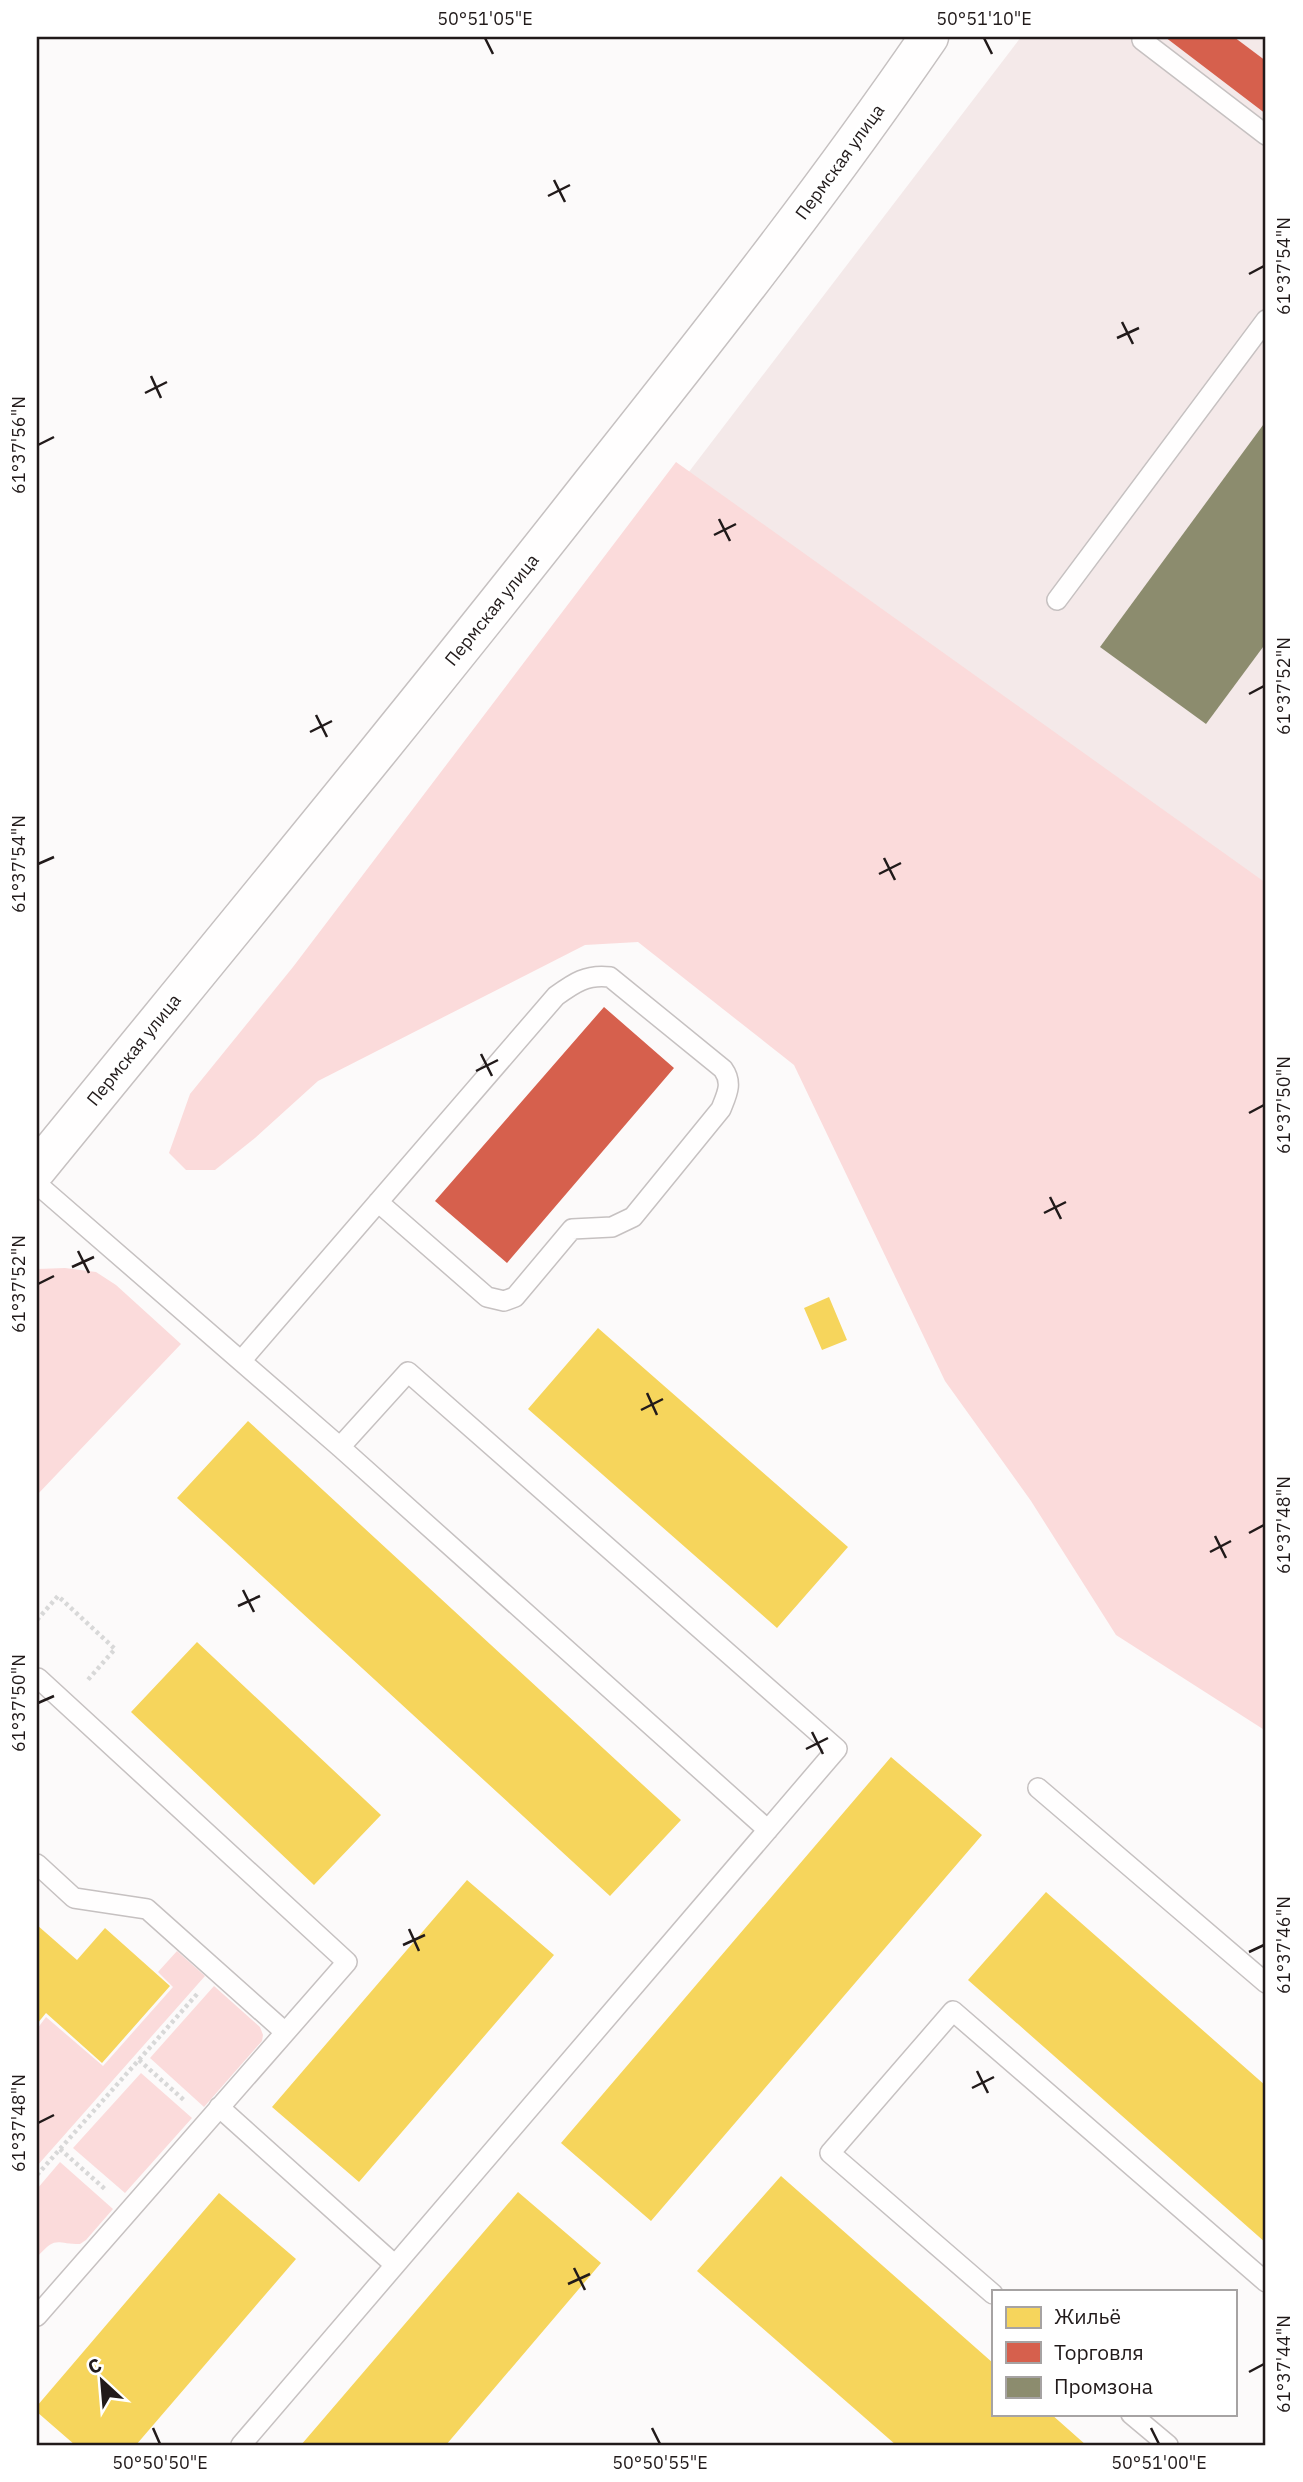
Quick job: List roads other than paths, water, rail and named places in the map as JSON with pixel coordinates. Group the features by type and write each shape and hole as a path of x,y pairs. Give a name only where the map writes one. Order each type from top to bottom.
{"main road":[{"name":"Пермская улица","path":"37,1170 504,595 730,309 873,120 929,37"}],"lane":[{"path":"1144,37 1142,40 1266,135"},
{"path":"1057,600 1266,320"},
{"path":"241,1361 378,1202 556,996 577,981 595,975 610,977 723,1069 729,1078 728,1092 721,1109 633,1217 612,1227 572,1229 515,1297 504,1301 487,1297 378,1202"},
{"path":"37,1184 340,1447 768,1830"},
{"path":"241,2445 837,1749 408,1372 340,1447"},
{"path":"37,1679 347,1962 37,2316"},
{"path":"1038,1788 1266,1983"},
{"path":"37,1864 74,1898 147,1909 285,2032"},
{"path":"992,2293 830,2153 953,2011 1266,2282"},
{"path":"214,2114 396,2265"},
{"path":"1133,2416 1168,2445"}]}
